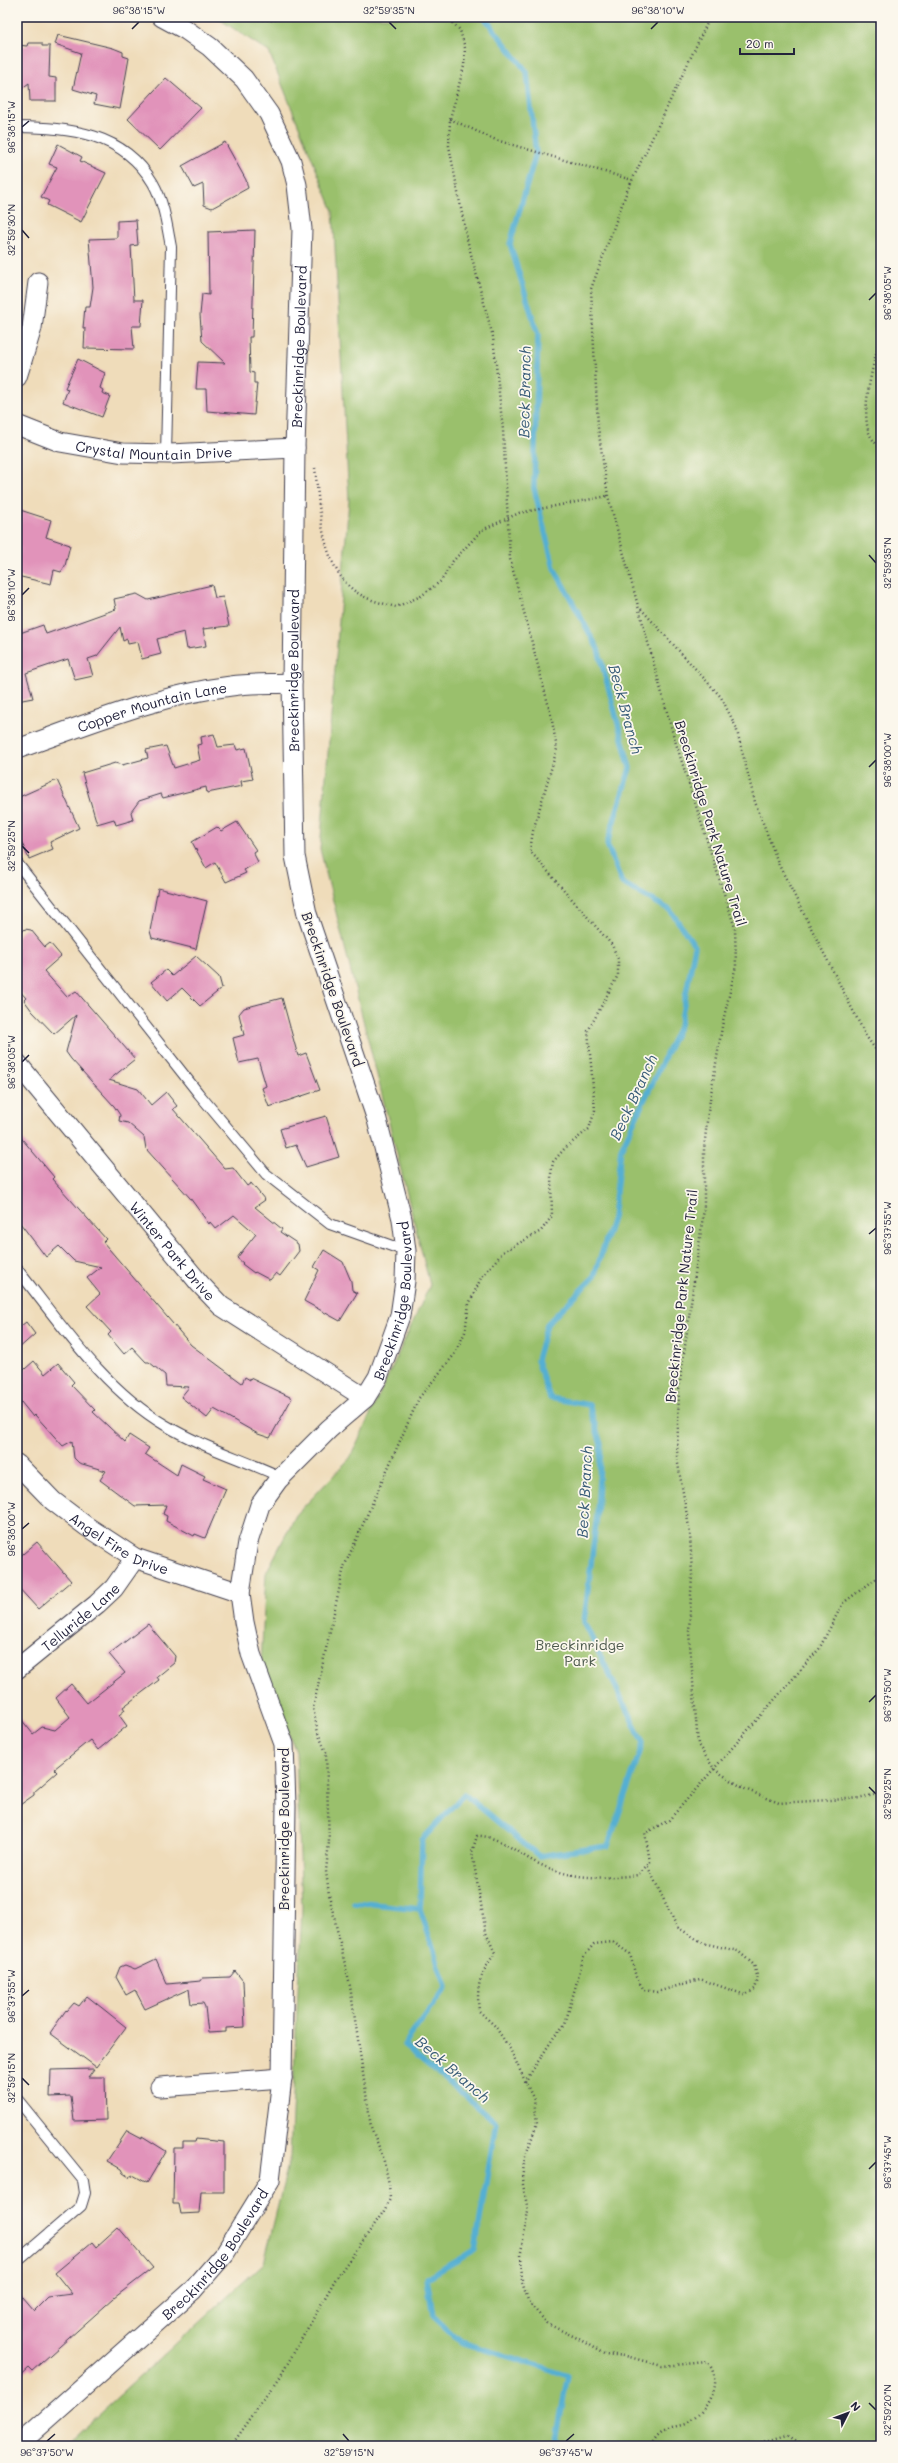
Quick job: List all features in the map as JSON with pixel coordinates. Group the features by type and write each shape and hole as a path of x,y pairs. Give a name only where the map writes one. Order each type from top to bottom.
{"street":[{"name":"Breckinridge Boulevard","path":"17,2446 192,2291 225,2253 270,2180 282,2078 286,1806 284,1744 251,1654 240,1593 248,1542 260,1505 281,1477 329,1429 365,1398 378,1377 400,1316 405,1281 406,1251 402,1219 377,1120 307,914 295,856 292,683 295,448 302,229 297,185 291,161 269,114 244,79 210,47 186,30 162,17"},
{"path":"17,377 32,328 38,282"},
{"name":"Crystal Mountain Drive","path":"17,425 60,442 123,453 166,454 295,448"},
{"name":"Copper Mountain Lane","path":"17,749 141,706 195,692 231,686 292,683"},
{"name":"Winter Park Drive","path":"17,1063 200,1284 221,1306 365,1398"},
{"name":"Angel Fire Drive","path":"17,1464 53,1500 86,1526 135,1558 240,1593"},
{"name":"Telluride Lane","path":"17,1669 97,1604 114,1588 135,1558"},
{"path":"160,2088 282,2078"}],"lane":[{"path":"17,127 54,128 84,132 110,142 133,158 153,183 165,215 171,247 166,454"},
{"path":"17,863 200,1094 266,1174 330,1224 406,1251"},
{"path":"17,1269 99,1371 147,1413 212,1450 281,1477"},
{"path":"17,2099 83,2180 85,2193 81,2206 17,2261"}],"path":[{"path":"235,17 272,20 296,17"},
{"path":"230,2446 280,2377 335,2280 384,2211 390,2199 389,2184 383,2158 371,2127 350,1986 329,1895 326,1871 329,1842 326,1752 318,1733 313,1708 344,1568 419,1398 454,1355 460,1343 468,1323 469,1304 481,1278 503,1252 541,1231 552,1216 551,1174 553,1162 565,1148 589,1129 595,1110 588,1031 618,975 618,959 612,945 530,851 533,831 557,749 551,715 510,559 509,518 493,337 467,239 449,146 450,119 464,66 465,48 460,30 447,17"},
{"name":"Breckinridge Park Nature Trail","path":"710,17 632,180 591,289 598,426 608,496 616,531 639,607 673,734 735,928 736,966 723,1021 708,1112 704,1149 704,1209 679,1389 677,1458 690,1533 692,1575 689,1632 698,1745 715,1770 745,1789 779,1803 862,1798 881,1793"},
{"path":"450,119 496,140 632,180"},
{"path":"881,334 869,386 867,414 869,435 881,450"},
{"path":"314,463 328,546 336,571 352,589 371,600 396,607 408,602 441,582 453,561 482,530 519,513 575,500 608,496"},
{"path":"639,607 721,697 736,727 755,802 780,865 866,1036 881,1057"},
{"path":"650,2446 663,2429 689,2422 702,2412 716,2383 712,2367 707,2362 662,2366 626,2356 604,2354 577,2338 548,2324 529,2303 522,2282 521,2252 528,2211 522,2178 525,2157 537,2124 534,2100 510,2049 495,2026 479,2011 477,1993 481,1974 495,1953 486,1933 472,1852 477,1836 487,1836 536,1863 566,1874 600,1879 638,1875 650,1862 645,1833 669,1820 715,1770 819,1649 843,1603 881,1575"},
{"path":"525,2082 554,2036 565,2024 584,1956 594,1944 613,1942 630,1954 636,1977 644,1990 657,1992 700,1979 745,1995 755,1989 758,1979 754,1965 738,1950 703,1943 677,1926 647,1865"},
{"path":"750,2446 787,2435 800,2443 801,2446"}],"green space":[{"name":"Breckinridge Park","path":"216,17 881,17 881,2446 64,2446 264,2263 290,2156 302,1908 296,1752 261,1664 266,1573 296,1515 350,1458 430,1285 320,849 349,500 333,211 269,52"}],"building":[{"path":"58,35 113,48 123,52 123,56 129,58 120,109 94,104 96,96 73,89 81,53 55,44"},
{"path":"28,43 42,43 42,46 50,46 49,77 56,78 56,101 30,101 29,83 17,92 17,45 27,46"},
{"path":"166,78 201,108 160,150 128,119"},
{"path":"225,142 246,180 248,188 212,208 204,205 203,184 194,188 182,166"},
{"path":"58,144 82,157 80,161 106,173 81,222 47,205 49,201 41,197 57,167 49,164"},
{"path":"136,220 138,245 131,246 134,300 143,300 141,326 132,326 134,349 84,348 85,328 83,328 85,307 90,307 93,287 89,239 117,238 117,221"},
{"path":"255,230 252,337 249,337 250,372 254,373 254,383 257,383 254,415 207,411 206,389 196,389 198,362 225,363 202,341 200,315 202,294 209,295 208,232"},
{"path":"78,359 105,373 100,388 103,390 102,393 110,396 102,417 63,402 68,389 65,388"},
{"path":"17,509 51,520 46,537 70,545 65,566 61,572 54,570 51,584 17,576"},
{"path":"212,585 215,598 223,597 229,626 203,629 206,646 187,649 184,632 157,639 161,654 142,659 138,642 128,644 127,639 123,641 120,627 97,656 88,659 93,676 75,680 68,659 26,673 33,698 17,701 17,634 43,625 46,634 116,609 114,599 137,594 148,600"},
{"path":"214,734 218,747 235,745 237,750 246,748 253,779 241,781 242,786 207,793 206,787 163,798 161,794 139,801 131,812 133,820 116,825 114,819 97,824 82,773 115,763 122,765 148,758 146,750 166,746 174,768 200,760 197,745 202,744 201,737"},
{"path":"57,780 79,828 50,842 53,849 29,859 17,832 17,798"},
{"path":"237,822 256,850 253,852 258,862 244,870 246,873 226,882 215,862 206,868 192,842 217,827 221,831"},
{"path":"158,888 207,901 196,949 152,938 150,931"},
{"path":"25,929 31,930 45,947 50,943 61,956 44,971 67,997 76,991 135,1059 109,1080 138,1089 151,1105 166,1092 177,1106 173,1109 225,1169 233,1168 247,1186 251,1183 265,1200 255,1207 282,1229 280,1232 298,1244 299,1251 280,1276 276,1273 270,1280 255,1272 254,1273 242,1264 243,1263 237,1258 256,1234 234,1215 216,1229 210,1222 209,1224 190,1198 146,1149 144,1137 128,1123 119,1121 120,1115 114,1106 66,1052 76,1015 54,1034 32,1011 24,1000 26,998 17,988 17,936"},
{"path":"196,956 219,977 222,988 200,1006 182,988 167,1001 151,982 166,970 172,976"},
{"path":"282,998 298,1056 306,1053 320,1090 269,1107 262,1088 266,1086 258,1059 239,1063 233,1038 244,1035 239,1014 244,1008"},
{"path":"326,1116 339,1157 306,1167 296,1145 286,1148 280,1129"},
{"path":"17,1133 54,1177 52,1179 106,1239 103,1242 191,1345 242,1383 245,1377 250,1380 250,1378 292,1398 270,1438 258,1434 214,1409 207,1418 181,1397 189,1387 166,1386 165,1375 149,1362 146,1362 132,1347 124,1354 108,1335 111,1332 87,1306 100,1294 87,1278 101,1267 74,1261 59,1246 46,1257 17,1219"},
{"path":"324,1250 343,1262 351,1281 352,1290 357,1293 340,1321 304,1301 319,1270 314,1267"},
{"path":"26,1322 35,1334 17,1350 17,1329"},
{"path":"34,1361 45,1374 58,1363 74,1382 71,1385 95,1410 93,1412 125,1442 129,1435 149,1448 145,1454 177,1475 181,1464 205,1476 203,1479 226,1489 205,1538 195,1534 194,1536 166,1521 167,1516 163,1514 166,1505 135,1506 100,1480 106,1471 79,1463 74,1458 72,1441 63,1446 35,1415 33,1417 17,1397 17,1376"},
{"path":"37,1542 71,1581 38,1609 17,1586 17,1559"},
{"path":"148,1624 175,1656 174,1663 157,1677 159,1680 123,1707 125,1710 119,1715 127,1726 98,1750 90,1740 54,1769 57,1772 34,1792 34,1795 17,1807 17,1714 33,1734 42,1727 55,1730 70,1717 56,1698 71,1684 87,1703 125,1673 109,1654"},
{"path":"156,1959 167,1984 201,1981 203,1978 230,1977 235,1971 243,1981 245,2027 226,2028 226,2032 208,2033 205,2007 203,2003 191,2004 189,1989 145,2009 135,1990 126,1995 116,1977 120,1967 125,1965 135,1969"},
{"path":"87,1996 126,2027 96,2067 50,2033 66,2010 67,2011 74,2003 79,2006"},
{"path":"94,2069 88,2077 105,2077 106,2120 74,2121 71,2096 50,2097 51,2070"},
{"path":"127,2131 142,2139 142,2136 166,2151 147,2183 133,2175 129,2177 123,2173 121,2169 107,2161"},
{"path":"196,2139 224,2142 224,2192 201,2192 199,2213 181,2214 179,2204 173,2204 174,2148 183,2148 183,2142 195,2142"},
{"path":"118,2227 153,2268 114,2298 32,2371 29,2368 17,2379 17,2291 34,2311 48,2297 72,2294 55,2273 92,2242 96,2247"}],"waterway":[{"name":"Beck Branch","path":"484,17 527,72 536,153 510,244 538,335 534,488 554,568 598,649 630,768 607,844 622,883 670,910 695,946 680,1025 621,1149 613,1218 594,1277 547,1324 537,1360 550,1398 589,1405 601,1444 597,1515 584,1622 643,1743 608,1846 539,1856 464,1794 422,1840 420,1909 446,1987 404,2045 496,2122 475,2250 427,2278 433,2316 461,2342 568,2375 556,2441 564,2446"},
{"path":"354,1902 420,1909"}]}
